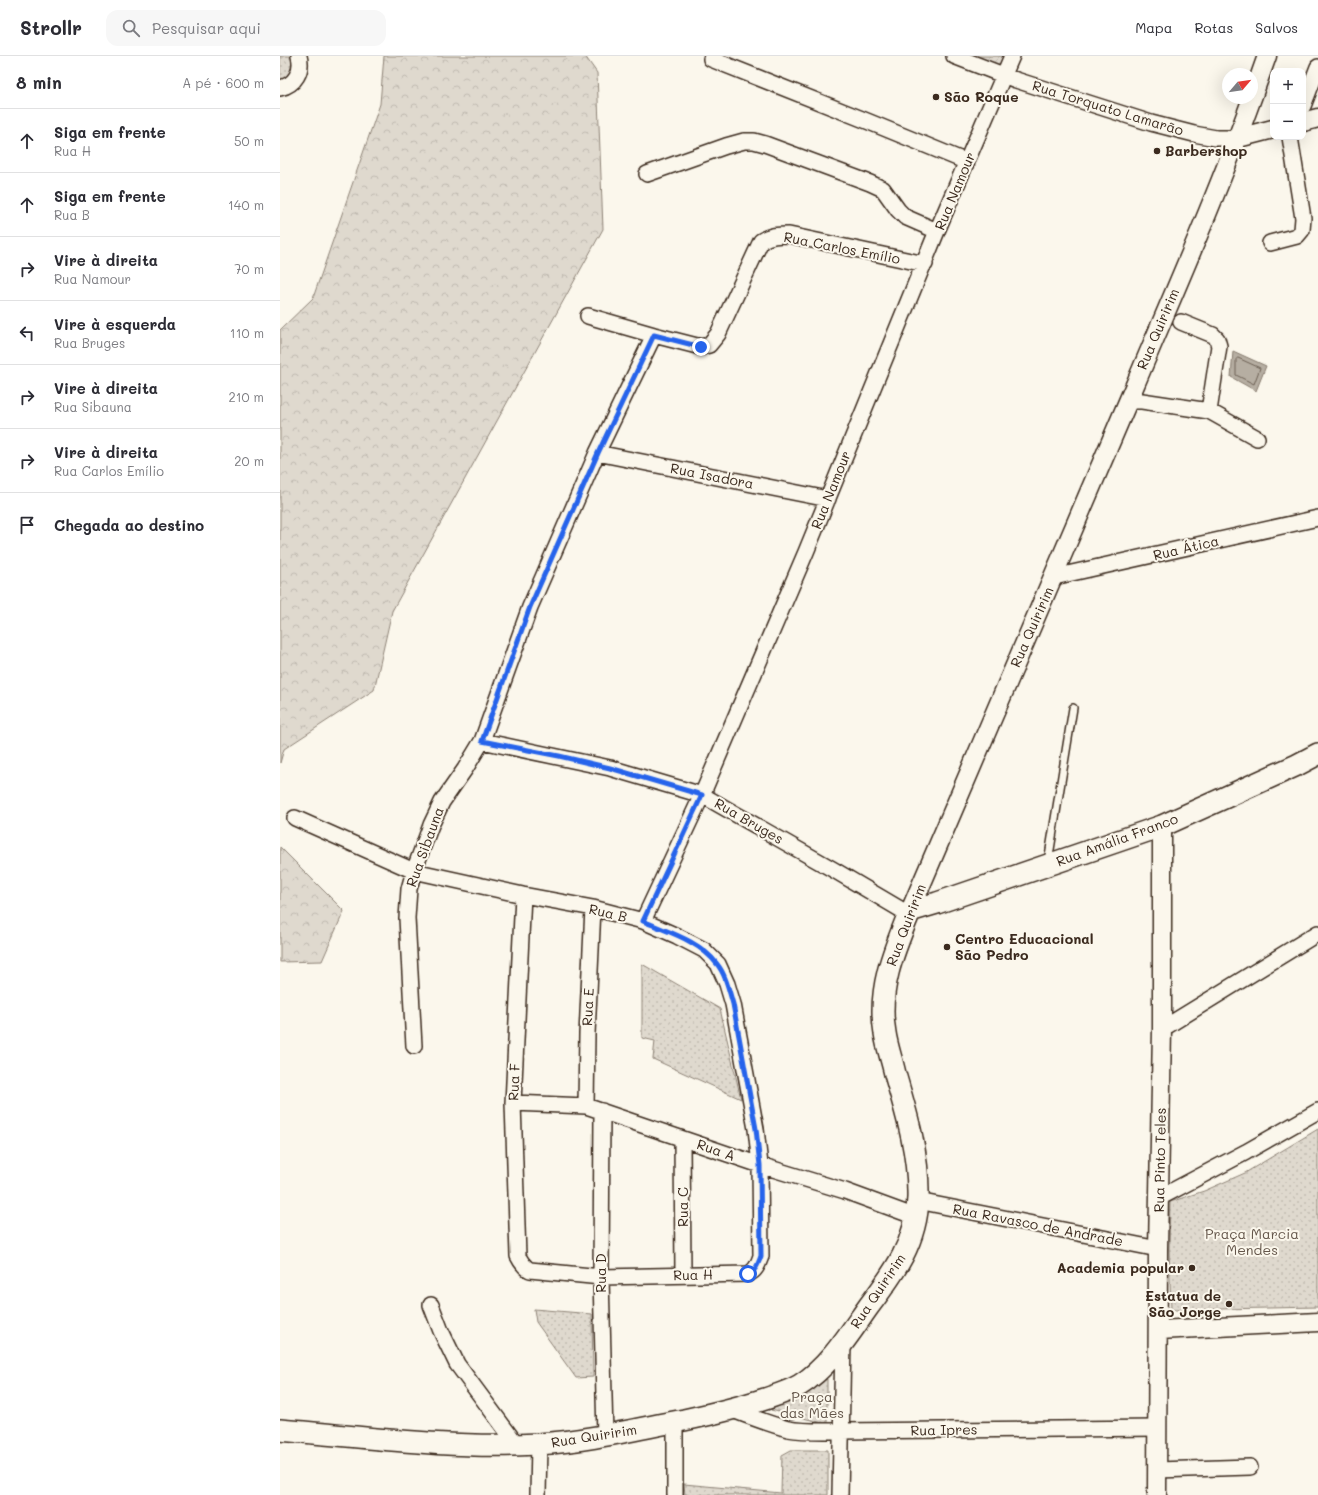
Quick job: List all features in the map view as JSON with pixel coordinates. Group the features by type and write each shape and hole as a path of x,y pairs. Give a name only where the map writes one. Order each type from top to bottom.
{"main road":[{"name":"Rua Amália Franco","path":"910,911 938,903 1162,826 1318,754"},
{"name":"Rua Quiririm","path":"280,1430 399,1441 517,1445 562,1442 605,1436 733,1410 798,1386 813,1375 843,1342 890,1279 904,1255 912,1237 917,1209 918,1173 916,1152 884,1031 885,988 893,952 910,911"}],"street":[{"path":"280,88 289,85 295,80 299,73 300,65 298,56"},
{"name":"Rua Torquato Lamarão","path":"954,56 1004,76 1151,123 1216,138 1238,138"},
{"name":"Rua Namour","path":"643,921 702,795 828,499 925,264 937,231 1012,56"},
{"name":"Rua Quiririm","path":"1258,81 1267,56"},
{"path":"710,59 967,162"},
{"path":"1304,104 1318,67"},
{"name":"Rua Quiririm","path":"910,911 1054,577 1198,235 1238,138 1250,104"},
{"path":"1306,121 1318,118"},
{"path":"1238,138 1270,130"},
{"path":"1270,243 1297,236 1302,230 1303,218 1290,140"},
{"path":"647,174 726,146 744,141 754,141 766,144 883,189 905,217 937,231"},
{"name":"Rua Carlos Emílio","path":"588,316 701,347 709,345 718,334 761,242 767,237 778,235 789,235 925,264"},
{"path":"1181,322 1213,335 1217,339 1219,346 1208,411"},
{"name":"Rua Sibauna","path":"414,1046 407,918 409,889 414,871 431,825 442,802 482,741 530,607 598,453 654,335"},
{"path":"1128,401 1142,401 1208,411 1257,438"},
{"name":"Rua Isadora","path":"598,453 828,499"},
{"name":"Rua Ática","path":"1054,577 1318,518"},
{"name":"Rua Bruges","path":"482,741 559,756 610,768 702,795 900,909 910,911"},
{"name":"Rua B","path":"295,818 414,871 523,895 593,908 643,921 704,950 718,964 727,984 733,1004 756,1129 760,1165"},
{"name":"Rua Pinto Teles","path":"1157,1495 1159,1330 1158,1249 1162,1029 1162,826"},
{"name":"Rua F","path":"523,895 513,1104 518,1256 525,1267"},
{"name":"Rua E","path":"586,1106 587,1034 593,908"},
{"path":"1162,1029 1318,932"},
{"name":"Rua A","path":"513,1104 586,1106 760,1165 846,1191 917,1209"},
{"name":"Rua D","path":"602,1111 601,1276 605,1436"},
{"path":"1159,1198 1239,1156 1318,1111"},
{"name":"Rua C","path":"682,1139 683,1275"},
{"name":"Rua H","path":"525,1267 530,1270 601,1276 748,1274 753,1272 758,1265 761,1256 760,1165"},
{"name":"Rua Ravasco de Andrade","path":"917,1209 1158,1249"},
{"path":"432,1305 441,1331 458,1364 517,1445"},
{"path":"1159,1330 1318,1322"},
{"path":"840,1495 843,1342"},
{"name":"Rua Ipres","path":"733,1410 789,1429 841,1431 1158,1428"},
{"path":"675,1421 675,1495"},
{"path":"538,1495 539,1444"},
{"path":"1157,1470 1250,1467"}],"lane":[{"path":"1048,864 1073,708"}],"green space":[{"path":"280,56 294,56 295,72 280,83"},
{"path":"384,56 585,56 597,73 603,229 392,611 374,690 284,749 280,763 280,330 313,298 380,104"},
{"path":"966,56 1008,56 996,80 982,75"},
{"path":"280,847 344,911 322,961 280,962"},
{"path":"642,964 720,1009 741,1099 653,1059 655,1041 642,1038"},
{"name":"Praça Marcia Mendes","path":"1318,1129 1318,1307 1171,1310 1169,1249 1170,1202 1204,1191 1245,1173"},
{"path":"534,1309 592,1314 593,1377 576,1378 536,1322"},
{"name":"Praça das Mães","path":"827,1379 827,1424 771,1410"},
{"path":"791,1450 828,1450 828,1495 685,1495 684,1484 781,1493 782,1455"}],"water":[{"path":"1233,351 1266,366 1256,391 1231,377"}],"place":[{"name":"São Roque","path":"936,97"},
{"name":"Barbershop","path":"1157,151"},
{"name":"Centro Educacional São Pedro","path":"947,947"},
{"name":"Academia popular","path":"1192,1268"},
{"name":"Estatua de São Jorge","path":"1229,1304"}],"route":[{"path":"701,347 654,335 598,453 530,607 482,741 559,756 610,768 702,795 643,921 704,950 718,964 727,984 733,1004 756,1129 760,1165 761,1256 758,1265 753,1272 748,1274"}]}
